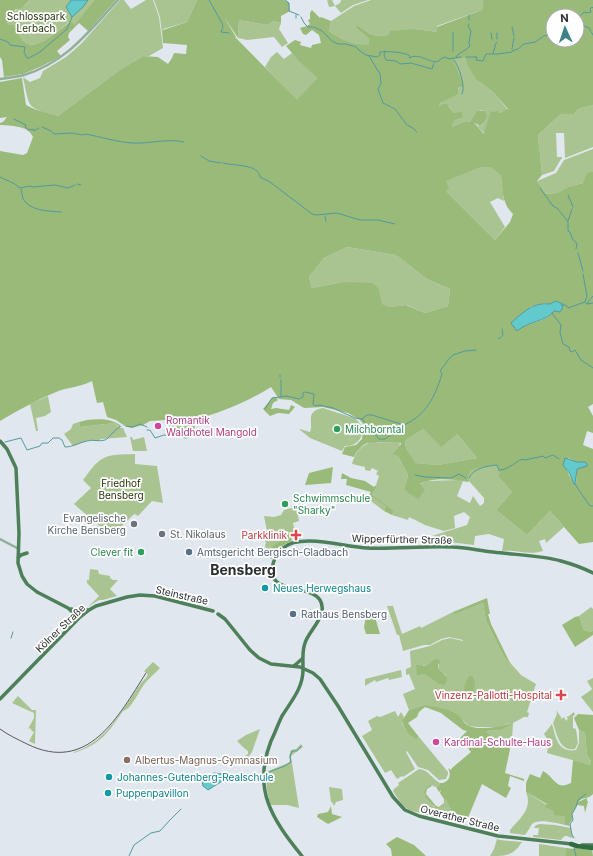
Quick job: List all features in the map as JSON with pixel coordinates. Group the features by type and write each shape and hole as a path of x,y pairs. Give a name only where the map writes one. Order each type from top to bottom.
{"highway":[{"path":"571,844 577,846 593,846"}],"main road":[{"path":"0,441 7,449 16,468 19,513 18,558 20,568 27,584 40,594 70,609 78,611 89,610"},
{"name":"Wipperfürther Straße","path":"303,658 305,641 321,616 322,605 314,595 282,586 274,579 272,567 275,558 279,552 288,545 306,541 368,548 454,547 560,560 593,573"},
{"path":"18,558 27,553"},
{"name":"Kölner Straße","path":"0,699 79,618 89,610 101,604 127,597 146,595"},
{"name":"Steinstraße","path":"146,595 213,611"},
{"path":"70,609 79,618"},
{"name":"Steinstraße","path":"218,614 225,619 250,650 259,658 274,664 294,666 303,669"},
{"path":"302,678 299,671 294,666 303,658"},
{"path":"302,856 279,826 270,810 265,797 263,775 269,748 281,719 300,689 303,658"},
{"name":"Overather Straße","path":"303,669 313,673 320,679 330,692 393,797 405,810 419,816 494,836 593,846"},
{"path":"302,678 308,673 313,673"},
{"path":"586,845 593,840"}],"street":[{"path":"0,79 23,75 35,71 62,57 86,35 118,0"},
{"path":"0,540 18,549"}],"green space":[{"path":"0,0 30,0 22,8 14,10 17,15 8,20 7,25 14,25 22,40 31,45 49,38 70,22 75,25 94,0 116,0 88,31 79,23 69,33 68,37 70,40 57,51 61,56 23,74 4,77 2,60 0,57"},
{"name":"Schlosspark Lerbach","path":"30,0 94,0 75,26 69,22 49,38 31,45 22,40 14,25 7,25 10,15 27,4"},
{"path":"120,0 124,0 131,9 146,0 153,0 159,17 163,48 149,56 143,56 121,69 58,116 40,111 31,106 23,77 30,82 40,78 43,71 66,57 81,44"},
{"path":"154,0 197,0 187,22 163,29 163,43 160,17"},
{"path":"197,0 284,0 287,2 286,0 289,3 290,11 281,16 281,23 274,21 267,25 239,20 238,38 224,17 235,37 297,100 317,78 286,46 295,40 301,42 300,45 311,48 312,45 321,43 319,35 312,30 306,35 303,34 300,28 310,24 308,20 310,19 310,13 312,10 320,18 321,17 331,21 329,31 333,34 358,44 369,44 369,39 355,27 357,25 370,34 378,36 389,35 390,31 415,29 437,32 437,27 482,10 483,0 593,0 593,105 578,109 574,114 561,114 538,135 542,175 537,181 546,194 557,193 568,187 583,183 587,173 593,172 593,404 588,407 593,416 593,433 587,431 583,445 593,449 593,542 579,544 550,511 527,535 496,510 512,492 497,475 500,473 498,471 498,465 487,466 470,471 468,482 444,479 431,480 420,484 425,490 418,499 404,490 408,475 398,456 393,454 401,444 400,442 367,443 359,449 354,457 342,454 345,447 356,445 362,439 364,425 360,420 348,413 323,407 304,408 291,400 279,399 271,387 234,406 195,419 195,426 166,420 150,421 143,425 131,428 125,426 116,420 107,417 103,402 97,403 92,381 49,395 0,421 0,151 23,155 27,153 33,137 31,133 23,128 0,125 0,123 7,117 0,118 0,82 22,78 26,105 58,116 121,69 143,56 158,57 168,64 174,53 186,54 187,45 163,43 163,30 187,22","holes":["464,57 466,58 468,66 476,79 494,93 508,109 499,113 498,111 493,112 491,109 484,134 474,123 480,126 484,123 488,116 484,111 477,110 470,122 465,122 452,127 454,120 463,117 462,112 454,113 447,104 443,104 439,107 440,103 458,94 458,88 464,86 453,60","482,167 490,167 501,176 505,202 513,214 510,222 495,240 446,191 449,189 446,181","347,247 396,255 427,279 450,289 448,306 425,313 406,305 390,307 382,304 379,289 373,283 343,282 312,288 309,277 324,258","546,303 562,309 560,312 554,311 548,317 522,327 530,307","424,429 441,447 457,434 477,458 438,465 415,463 406,448 405,442 407,439","568,458 577,462 585,462 587,464 586,466 577,469 576,483 574,484 566,469"]},
{"path":"327,0 332,0 335,6 329,7"},
{"path":"341,0 368,0 353,5 341,13 335,6 340,3"},
{"path":"371,0 483,0 482,10 437,26 437,32 415,29 378,36 370,34 357,25 355,27 369,39 369,44 358,44 338,37 329,31 331,21 354,6"},
{"path":"239,20 267,25 274,21 281,23 279,29 288,43 282,47 274,37 247,40 238,38"},
{"path":"277,52 284,59 292,53 317,78 297,101 265,67 271,57"},
{"path":"383,54 466,56 481,83 494,93 508,110 498,113 493,112 491,109 485,134 474,123 481,126 484,123 488,116 482,110 477,110 470,122 452,127 454,113 449,106 438,109 440,103 463,86 456,70"},
{"path":"593,105 593,147 565,158 564,133 556,133 557,157 562,157 562,159 554,171 542,175 538,135 561,114 574,114 578,109"},
{"path":"593,149 593,172 583,183 568,187 557,193 546,194 537,181 556,173 564,160"},
{"path":"482,167 490,167 501,176 504,201 498,198 490,202 505,227 495,240 446,191 445,181"},
{"path":"347,247 396,255 427,279 450,289 448,306 425,313 407,305 390,307 381,304 379,289 343,282 312,288 309,277 324,258"},
{"path":"48,396 51,412 45,416 36,418 38,431 36,431 30,404"},
{"path":"276,397 278,400 273,403 271,409 276,408 289,410 291,405 295,407 289,414 278,413 270,416 263,409 272,398"},
{"name":"Milchborntal","path":"323,408 354,418 359,422 362,436 359,440 356,443 345,446 342,451 310,438 300,430 310,432 312,415 317,410"},
{"path":"101,419 114,422 122,427 119,427 115,423 80,427 79,422"},
{"path":"172,421 195,426 195,436 186,438 180,435 177,437 170,435 169,424 172,424"},
{"path":"79,422 80,427 115,423 119,428 123,428 127,437 101,439 98,441 89,440 73,446 64,434 71,429 73,424"},
{"path":"424,429 457,434 477,458 438,465 414,463 406,448 405,442 407,439"},
{"path":"130,437 132,437 133,440 144,437 147,451 133,451"},
{"path":"374,441 378,443 400,442 398,456 408,475 404,490 407,492 426,481 459,480 463,481 457,496 470,503 473,496 480,506 484,503 484,498 469,481 469,471 498,464 500,473 497,475 512,492 496,510 527,535 550,511 564,527 546,543 545,539 539,541 543,551 532,553 502,551 504,539 489,534 475,536 474,545 449,542 429,543 425,540 429,537 467,525 470,517 464,512 454,516 455,528 444,531 425,525 409,517 408,520 392,515 394,511 386,506 384,511 367,498 369,495 380,502 372,495 377,486 379,476 376,474 378,471 372,468 370,471 365,470 365,467 352,464 360,449 366,444"},
{"name":"Friedhof Bensberg","path":"135,454 135,464 157,466 163,503 152,501 138,516 135,514 133,515 113,535 97,524 74,504 91,488 83,480 95,465 104,458 110,456"},
{"path":"333,467 331,483 305,485 309,473"},
{"path":"342,473 351,478 365,481 374,487 376,485 377,486 372,495 394,511 392,515 384,511 386,506 369,495 371,492 346,485 347,479 341,479"},
{"path":"296,507 299,521 293,523 295,532 267,553 266,543 262,533 267,531 264,516 274,517 281,515 284,510"},
{"path":"290,534 292,541 280,548 272,559 270,558 267,553 274,545"},
{"path":"90,569 98,570 99,574 110,576 113,580 118,580 110,589 117,596 99,600 88,607 99,596 87,583 87,580 89,580"},
{"path":"487,598 490,614 488,614 491,624 511,665 503,655 486,621 483,603 454,614 453,612"},
{"path":"483,603 486,621 503,655 521,675 536,684 527,712 529,713 528,717 524,717 513,723 512,740 499,743 486,731 501,730 511,723 497,727 469,726 458,716 424,705 409,710 403,694 415,689 409,674 406,675 406,669 411,667 410,651 430,646 450,638 463,640 449,637 441,639 430,645 424,645 403,651 399,635 397,635 387,606 393,606 402,634 420,626 421,628 453,612 454,613","holes":["439,663 438,669 446,675 437,683 424,674 423,665 427,666"]},
{"path":"591,607 593,609 593,630 591,632 584,630 579,616"},
{"path":"579,616 584,630 591,632 593,630 593,635 575,647 562,625"},
{"path":"366,617 375,617 380,634 366,634 364,627"},
{"path":"436,659 441,661 438,665 438,669 447,678 444,685 437,683 424,674 417,675 416,665 427,665"},
{"path":"153,662 160,668 143,685 132,703 126,710 123,711 108,732 91,746 74,753 93,743 108,729 146,678 148,674 144,671"},
{"path":"401,670 402,677 389,680 388,678 376,682 375,680 365,686 365,679"},
{"path":"470,676 474,679 475,685 474,691 469,700 466,699 464,690 466,681"},
{"path":"593,678 593,712 581,697 592,689 587,681"},
{"path":"18,696 32,710 36,710 35,744 29,741 34,732 30,728 28,729 34,718 34,713 12,703"},
{"path":"424,705 442,708 458,715 467,725 480,728 491,728 513,723 501,730 486,731 499,743 512,740 505,773 524,779 524,781 510,776 508,786 511,788 506,798 482,784 467,820 456,814 453,822 450,821 452,812 446,799 443,806 436,808 427,799 424,792 430,785 438,787 440,783 446,782 450,776 448,768 451,770 471,752 460,738 467,731 463,730 441,713 425,707 419,712 417,717 408,723 419,737 416,739 407,732 402,721 409,710","holes":["432,786 436,787 439,792 441,790 440,793 444,799 444,803 439,807 436,806 426,794 427,789"]},
{"path":"556,710 561,719 564,717 566,721 568,718 566,717 574,712 573,728 576,729 578,743 575,749 566,748 560,742 553,723 557,714"},
{"path":"395,711 398,717 401,712 404,717 402,723 405,729 418,738 419,737 448,772 446,779 439,780 428,770 418,767 407,751 406,752 415,769 397,779 391,770 385,773 362,736 372,730 368,721 377,716 380,717"},
{"path":"578,714 593,715 593,794 590,797 581,799 578,802 587,798 588,801 585,813 584,806 577,805 572,814 572,820 569,824 571,826 565,825 565,816 554,815 554,811 545,807 547,804 526,792 526,783 530,774 540,778 543,771 558,784 566,785 571,783 573,760 590,765 591,761 587,755 585,733 579,730 574,718"},
{"path":"552,724 559,743 565,749 576,750 579,743 579,730 585,733 587,755 591,761 590,765 547,753 549,742 544,734"},
{"path":"260,729 252,752 247,759 245,756 248,754 248,751 237,741"},
{"path":"301,744 303,747 291,757 299,808 287,805 272,805 270,804 267,790 266,772 288,763 290,761 289,756 291,750 296,749"},
{"path":"419,769 428,773 440,783 438,787 432,785 426,788 425,794 434,807 443,805 446,797 452,812 450,821 409,810 400,802 393,791 399,785 398,783"},
{"path":"329,787 342,789 343,800 336,802 334,806 331,802"},
{"path":"526,792 565,816 565,825 538,821 532,824 525,835 510,833 510,830 527,808 528,798"},
{"path":"331,806 332,814 342,817 328,824 317,817 318,814 328,812"},
{"path":"540,824 571,828 571,833 574,838 566,836 561,840 533,837 533,835 538,835 539,828 534,828 536,825"},
{"path":"397,837 414,845 426,856 392,856 391,849 386,844"},
{"path":"497,839 522,842 512,853 500,856 490,856"},
{"path":"539,844 566,848 566,856 539,856"},
{"path":"566,848 592,849 593,856 566,856"}],"water":[{"path":"71,0 88,0 72,17 66,7"},
{"path":"556,301 563,304 560,312 554,311 551,315 542,320 526,325 517,331 511,323 534,306 550,304"},
{"path":"565,458 577,462 585,462 587,464 587,466 577,469 575,484 563,465"},
{"path":"214,773 222,774 224,776 224,780 208,790 203,786 202,781"}],"waterway":[{"path":"209,0 222,23 223,27 221,32 229,33"},
{"path":"285,0 289,3 289,11 299,15"},
{"path":"585,12 591,12 590,9 592,7 593,8"},
{"path":"469,15 469,20"},
{"path":"0,39 8,42 10,45 25,47 24,52 27,58 29,58 40,52 67,29 72,17"},
{"path":"301,17 308,27 314,27 322,31 332,41 338,44 346,44 356,47 366,55 377,57 380,55 380,52 395,52 408,55 410,56 409,58 414,56 435,62 446,57 448,59 461,57"},
{"path":"456,57 470,46 471,31 468,26 469,24"},
{"path":"585,26 589,28 593,35"},
{"path":"512,27 514,36"},
{"path":"453,32 453,51"},
{"path":"491,33 492,39"},
{"path":"497,33 497,39"},
{"path":"466,57 477,57 476,60 483,61 486,54 512,52 524,44 535,42 545,36"},
{"path":"512,49 514,38"},
{"path":"493,53 497,42"},
{"path":"385,51 384,55 386,60 396,61 400,64 411,63 432,69 434,63"},
{"path":"369,56 380,74 381,83 378,89 383,103 395,109 407,125 417,132"},
{"path":"454,60 461,77 463,87 462,94"},
{"path":"14,119 26,125 25,127 29,130 33,129 34,131 39,128"},
{"path":"42,127 54,134 86,134 115,141 139,143 171,141 184,142"},
{"path":"201,156 209,161 221,163"},
{"path":"223,163 245,166 255,170 259,173 260,177 270,182 312,214 337,213 360,220 378,220 395,224"},
{"path":"0,177 20,188 55,185 68,188 75,185"},
{"path":"77,184 81,185"},
{"path":"540,188 553,206 557,208 568,222 568,231 577,244 576,249"},
{"path":"21,189 23,199 30,206 40,210 61,212"},
{"path":"568,195 573,207"},
{"path":"568,221 572,209"},
{"path":"325,216 326,221"},
{"path":"578,253 583,271"},
{"path":"583,274 587,296 585,302"},
{"path":"588,304 593,296"},
{"path":"561,305 566,305 568,308 585,302 587,304 593,303"},
{"path":"552,313 561,325 560,333 563,344 569,347 570,351 572,352 575,350 581,360 593,368"},
{"path":"498,338 499,339 503,335 502,329"},
{"path":"362,419 367,415 372,415 404,425 412,421 424,411 433,398 442,374 440,371 449,359 453,355 465,351 476,350"},
{"path":"281,380 281,397"},
{"path":"265,409 272,398 286,396 299,399 303,397 303,393 305,392 314,394 313,404 315,406 320,405 333,408 355,418 362,419 379,439 385,439 399,429"},
{"path":"126,426 133,427 140,424 147,427"},
{"path":"5,442 21,438 27,450 40,446 42,443 48,443 53,438 59,438 62,440 65,447 68,447 89,440 105,440 120,427"},
{"path":"147,430 150,430 155,438 164,435 181,435 185,438 194,436"},
{"path":"469,478 474,472 481,468 497,465 499,470 502,470 522,459 525,460 543,456 545,458 553,455 559,459"},
{"path":"415,475 451,478 459,474 466,478"},
{"path":"575,484 590,506 593,506"},
{"path":"11,638 13,632"},
{"path":"266,773 285,766 291,762 290,757 292,751 297,751 301,746"},
{"path":"574,838 570,824 573,820 572,814 578,800 586,794"},
{"path":"129,856 134,845 151,833 160,831 181,809"},
{"path":"574,848 576,856"}],"tram line":[{"path":"0,729 27,744 48,751 67,752 84,746 99,736 112,723 146,673"}],"place":[{"name":"Romantik Waldhotel Mangold","path":"158,426"},
{"name":"Milchborntal","path":"337,429"},
{"name":"Schwimmschule \"Sharky\"","path":"285,504"},
{"name":"Evangelische Kirche Bensberg","path":"134,524"},
{"name":"St. Nikolaus","path":"162,534"},
{"name":"Parkklinik","path":"296,535"},
{"name":"Clever fit","path":"141,552"},
{"name":"Amtsgericht Bergisch-Gladbach","path":"189,552"},
{"name":"Neues Herwegshaus","path":"265,588"},
{"name":"Rathaus Bensberg","path":"293,614"},
{"name":"Vinzenz-Pallotti-Hospital","path":"561,695"},
{"name":"Kardinal-Schulte-Haus","path":"436,742"},
{"name":"Albertus-Magnus-Gymnasium","path":"127,760"},
{"name":"Johannes-Gutenberg-Realschule","path":"109,777"},
{"name":"Puppenpavillon","path":"108,793"}],"district":[{"name":"Bensberg","path":"243,569"}]}
